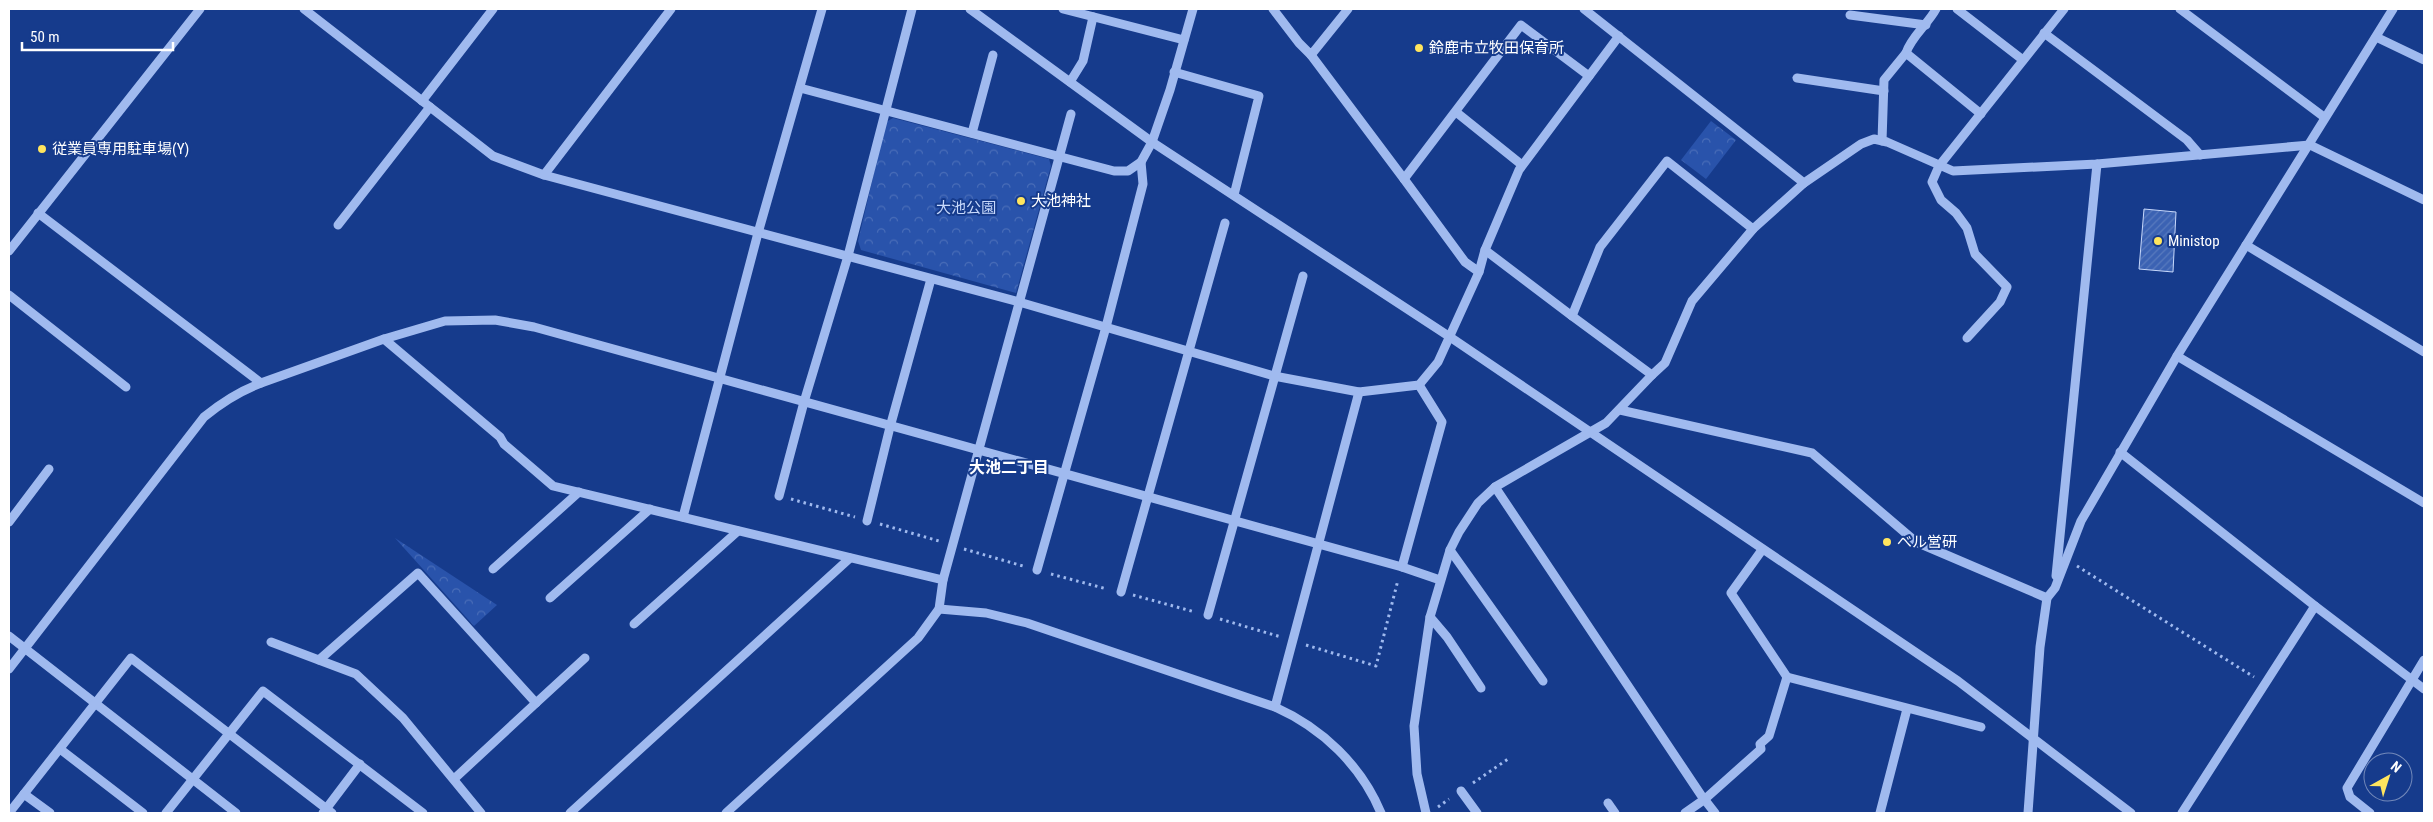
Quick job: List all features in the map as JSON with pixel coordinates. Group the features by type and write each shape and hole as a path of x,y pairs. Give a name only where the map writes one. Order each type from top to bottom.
{"street":[{"path":"9,251 200,9"},
{"path":"304,9 493,156 544,175 1019,302 1274,376 1360,392 1420,385 1438,362 1479,272 1485,250 1522,165 1619,36"},
{"path":"422,101 493,9"},
{"path":"544,175 672,9"},
{"path":"683,517 758,233 822,9"},
{"path":"779,496 804,402 848,256 912,9"},
{"path":"970,9 1152,142 1450,337 1958,681 2131,813"},
{"path":"1063,9 1184,40"},
{"path":"1070,82 1083,61 1096,18 1102,9"},
{"path":"800,88 1114,170 1128,172 1141,162 1152,142 1193,9"},
{"path":"1273,9 1299,43 1311,55 1465,262 1479,272"},
{"path":"1311,55 1348,9"},
{"path":"1584,9 1804,183"},
{"path":"1882,141 1884,80 1906,53 1936,9"},
{"path":"1957,9 2023,60"},
{"path":"1967,338 2000,302 2008,287 1975,254 1967,228 1956,213 1941,200 1932,182 1939,166 2064,9"},
{"path":"2180,9 2324,117"},
{"path":"2028,813 2040,647 2047,598 2055,588 2081,521 2177,356 2310,145 2324,117 2393,9"},
{"path":"1850,14 1926,25"},
{"path":"1404,179 1521,25 1589,76"},
{"path":"2044,33 2187,140 2200,154"},
{"path":"2376,37 2424,60"},
{"path":"1906,53 1981,114"},
{"path":"972,133 993,55"},
{"path":"1174,72 1260,96 1234,195"},
{"path":"1797,78 1884,91"},
{"path":"338,225 430,107"},
{"path":"1456,112 1522,165"},
{"path":"726,813 918,638 940,609 944,580 978,450 1071,114"},
{"path":"1426,813 1417,774 1414,726 1430,617 1450,550 1478,503 1495,487 1589,431 1606,423 1620,410 1665,363 1692,301 1753,229 1804,183 1862,144 1874,139 1882,141 1953,171 2097,164 2310,145 2424,200"},
{"path":"1572,316 1600,246 1667,161 1753,229"},
{"path":"1037,570 1106,327 1142,184 1141,162"},
{"path":"2055,588 2097,164"},
{"path":"38,213 261,383"},
{"path":"1121,592 1224,223"},
{"path":"2246,245 2424,352"},
{"path":"1485,250 1652,375"},
{"path":"1208,615 1274,376 1304,276"},
{"path":"868,520 890,427 931,279"},
{"path":"9,295 126,387"},
{"path":"9,669 204,417 243,390 384,338 445,322 495,320 534,327 890,427 1402,567 1440,580"},
{"path":"384,338 500,437 504,444 553,486 944,580"},
{"path":"2177,356 2424,503"},
{"path":"1402,567 1442,422 1420,385"},
{"path":"1275,707 1360,392"},
{"path":"1620,410 1812,453 1916,542 2047,598"},
{"path":"2120,452 2315,606 2424,689"},
{"path":"9,522 49,469"},
{"path":"1495,487 1715,813"},
{"path":"493,569 580,492"},
{"path":"550,598 650,509"},
{"path":"634,624 738,531"},
{"path":"1450,550 1543,681"},
{"path":"1762,550 1731,593 1787,677 1981,727"},
{"path":"570,813 850,558"},
{"path":"319,660 418,573 536,703"},
{"path":"2182,813 2315,606"},
{"path":"940,609 986,613 1026,623 1275,707 1294,716 1340,750 1366,784 1381,813"},
{"path":"1430,617 1481,688"},
{"path":"9,636 236,813"},
{"path":"271,642 356,674 403,718 481,813"},
{"path":"9,813 131,658 327,812 360,764"},
{"path":"454,779 585,658"},
{"path":"2370,813 2350,797 2347,788 2424,660"},
{"path":"1685,813 1705,799 1760,749 1760,744 1769,736 1787,677"},
{"path":"166,813 263,690 423,813"},
{"path":"1880,813 1907,709"},
{"path":"60,749 143,813"},
{"path":"1461,791 1477,813"},
{"path":"24,794 50,813"},
{"path":"1608,802 1615,813"}],"path":[{"path":"2066,559 2265,684"}],"green space":[{"name":"大池公園","path":"893,118 1049,159 1051,166 1016,293 861,250 858,241 886,122"},
{"path":"1711,121 1736,140 1706,179 1681,160"},
{"path":"395,538 497,605 474,626"}],"building":[{"name":"Ministop","path":"2144,209 2176,212 2173,272 2139,269"}],"place":[{"name":"鈴鹿市立牧田保育所","path":"1419,48"},
{"name":"従業員専用駐車場(Y)","path":"42,149"},
{"name":"大池神社","path":"1021,201"},
{"name":"Ministop","path":"2158,241"},
{"name":"べル営研","path":"1887,542"}],"district":[{"name":"大池二丁目","path":"1009,467"}]}
